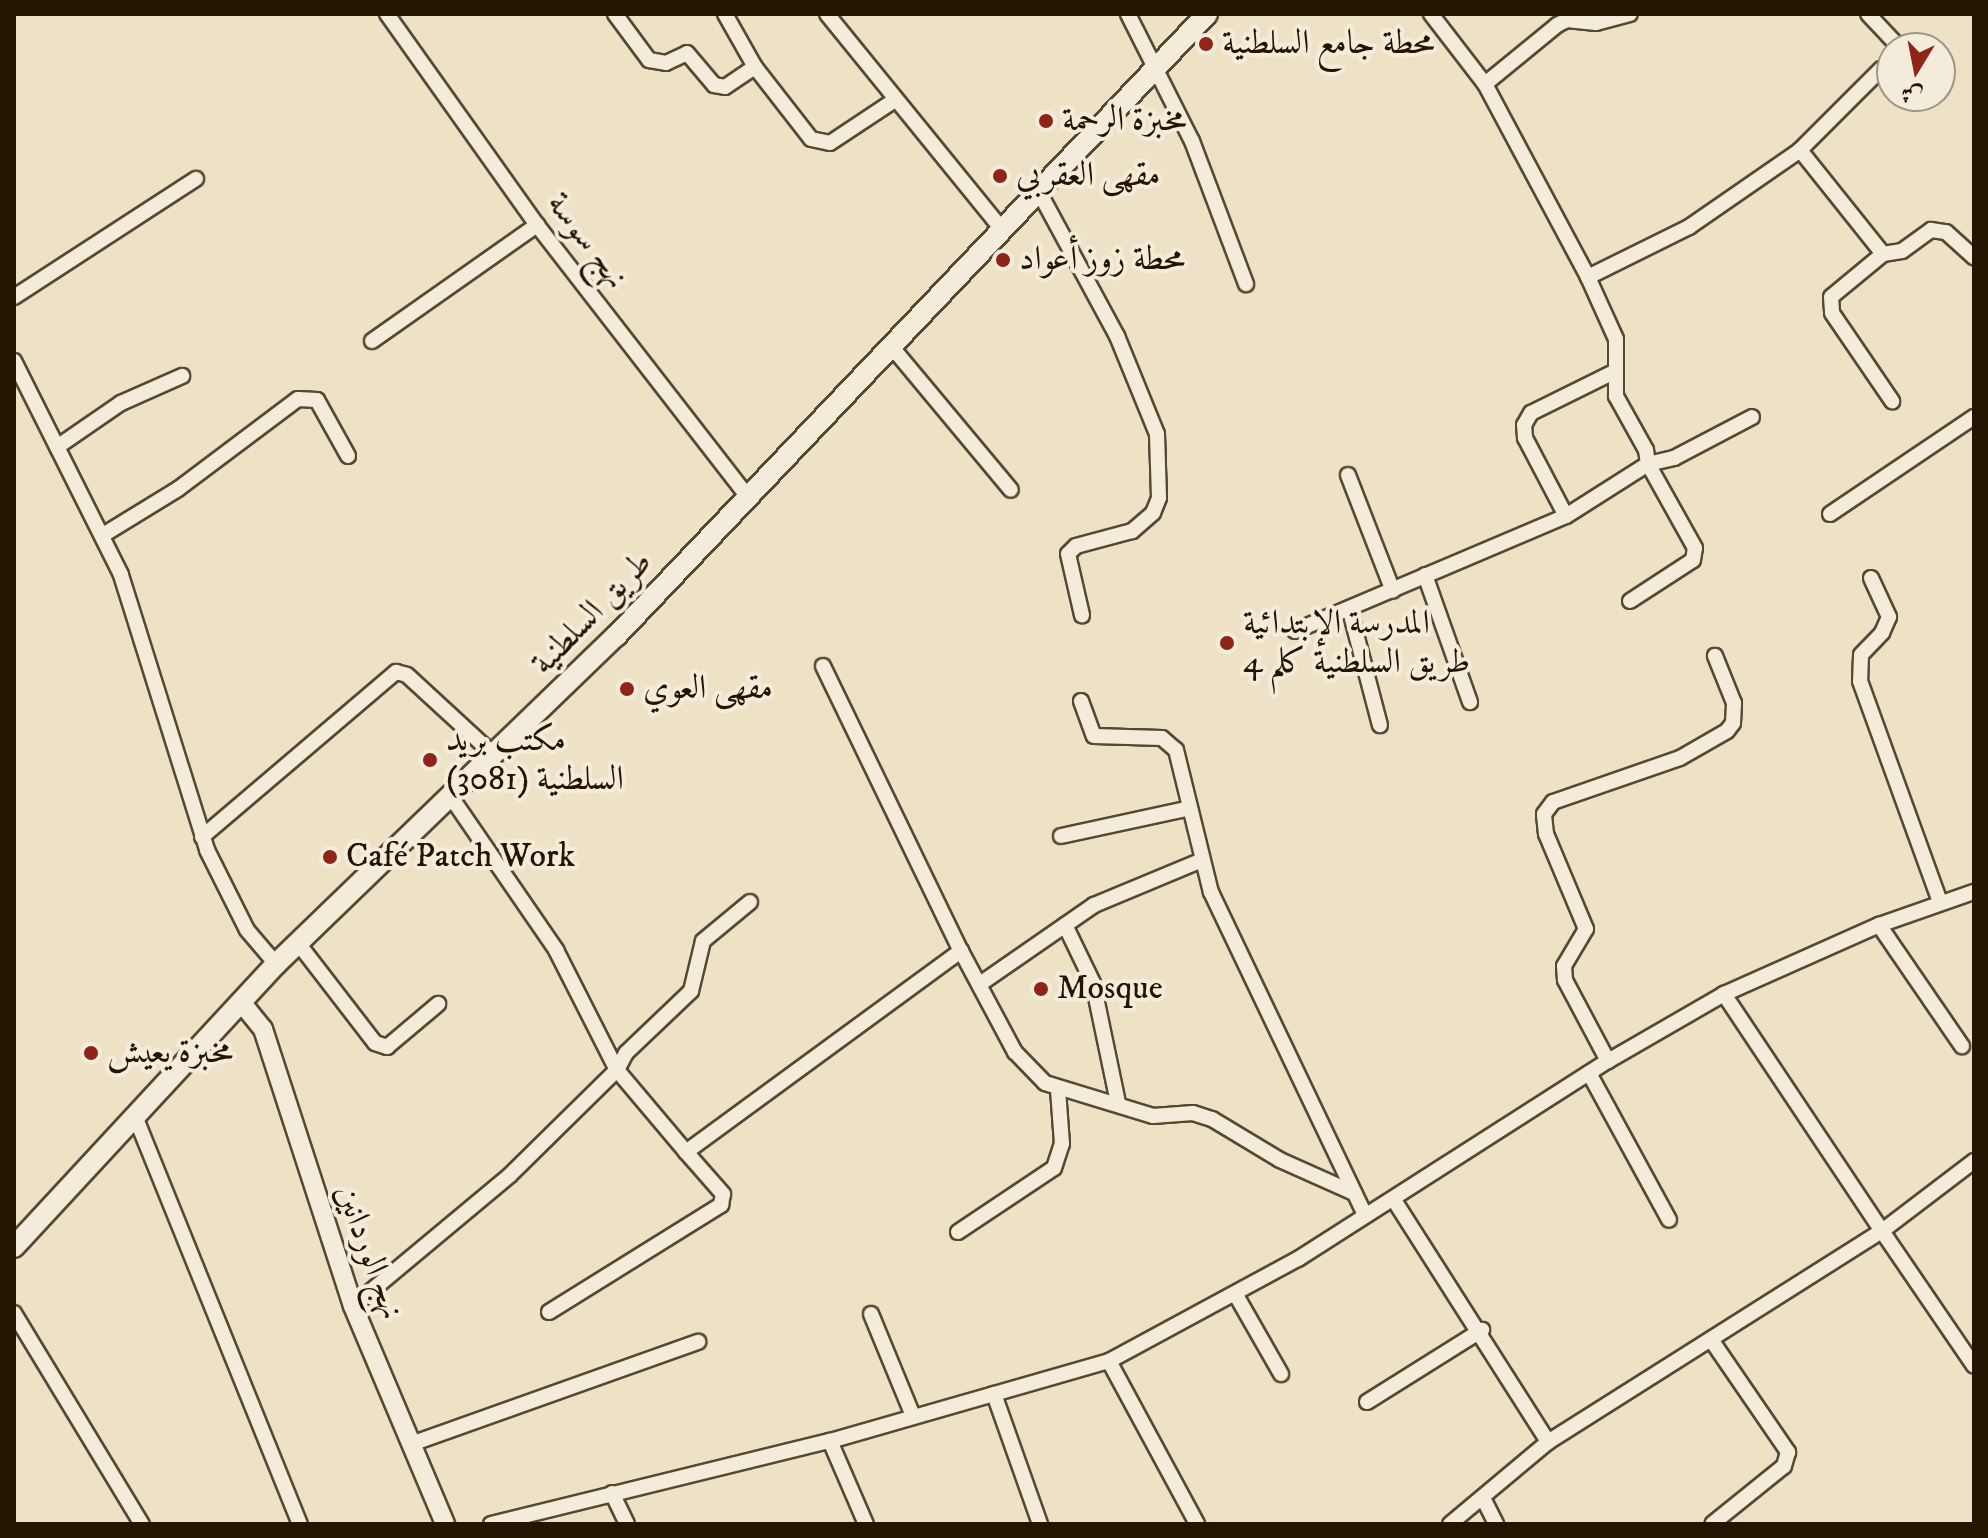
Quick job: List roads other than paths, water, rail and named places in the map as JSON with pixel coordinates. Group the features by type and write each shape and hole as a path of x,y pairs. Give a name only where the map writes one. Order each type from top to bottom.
{"main road":[{"name":"طريق السلطنية","path":"14,1247 276,964 494,755 748,497 1207,14"}],"street":[{"name":"نهج سوسة","path":"387,14 537,225 748,497"},
{"path":"615,14 649,60 666,63 687,53 714,85 725,87 755,67"},
{"path":"725,14 755,67 811,139 830,143 895,100"},
{"path":"827,14 1002,229"},
{"path":"1128,14 1205,172 1246,284"},
{"path":"1431,14 1485,84 1588,277 1616,339 1616,396 1648,464 1695,548 1693,560 1630,601"},
{"path":"1485,84 1537,38 1567,20 1596,23 1630,14"},
{"path":"1868,14 1885,32"},
{"path":"1588,277 1689,227 1800,150 1876,74"},
{"path":"1800,150 1883,254"},
{"path":"14,297 196,179"},
{"path":"1038,190 1117,336 1157,434 1159,498 1153,513 1132,531 1076,546 1068,554 1082,615"},
{"path":"372,341 537,225"},
{"path":"1892,401 1832,313 1831,297 1883,254 1902,251 1931,230 1946,232 1974,257"},
{"path":"891,346 1011,490"},
{"path":"14,361 103,535 147,654 202,837 247,930 276,964"},
{"path":"1566,516 1525,438 1524,425 1531,413 1614,372"},
{"path":"57,447 121,403 182,376"},
{"path":"103,535 178,489 298,399 317,400 348,456"},
{"path":"1295,631 1350,611 1425,575 1566,516 1648,464 1674,458 1752,417"},
{"path":"1830,514 1974,417"},
{"path":"1348,475 1393,591"},
{"path":"1425,575 1470,702"},
{"path":"1871,578 1889,617 1882,633 1861,655 1860,681 1940,902"},
{"path":"1350,611 1380,725"},
{"path":"1608,1061 1565,980 1564,966 1586,929 1546,834 1544,814 1553,802 1680,758 1727,731 1733,723 1734,703 1715,656"},
{"path":"823,666 961,951 1015,1052 1038,1078 1058,1089 1118,1103 1153,1116 1193,1113 1212,1119 1280,1160 1354,1193"},
{"path":"202,837 396,672 407,675 494,755"},
{"path":"1081,701 1094,736 1162,738 1173,743 1202,860 1264,1009 1365,1215"},
{"path":"451,797 556,950 617,1070 721,1190 721,1205 549,1312"},
{"path":"1061,836 1190,808"},
{"path":"980,984 1094,905 1202,860"},
{"path":"491,1524 830,1441 1109,1361 1236,1295 1394,1200 1608,1061 1724,994 1879,925 1974,892"},
{"path":"353,1306 510,1175 617,1070 626,1053 691,991 703,941 750,902"},
{"path":"1065,925 1093,983 1118,1103"},
{"path":"1879,925 1962,1046"},
{"path":"298,943 375,1043 387,1047 438,1004"},
{"path":"686,1152 961,951"},
{"path":"1724,994 1974,1366"},
{"name":"نهج الوردانين","path":"241,1002 263,1029 353,1306 445,1524"},
{"path":"1589,1073 1669,1220"},
{"path":"958,1232 1054,1168 1062,1144 1058,1089"},
{"path":"135,1116 300,1524"},
{"path":"1450,1524 1484,1500 1548,1442 1882,1231 1974,1161"},
{"path":"1394,1200 1482,1330 1548,1442"},
{"path":"1236,1295 1281,1374"},
{"path":"14,1313 142,1524"},
{"path":"871,1314 913,1416"},
{"path":"1367,1402 1482,1330"},
{"path":"1712,1341 1788,1452 1784,1466 1712,1524"},
{"path":"411,1444 698,1342"},
{"path":"1109,1361 1197,1524"},
{"path":"994,1394 1040,1524"},
{"path":"830,1441 866,1524"},
{"path":"612,1493 627,1524"},
{"path":"1484,1500 1496,1524"}],"place":[{"name":"محطة جامع السلطنية","path":"1206,44"},
{"name":"مخبزة الرحمة","path":"1046,121"},
{"name":"مقهى العقربي","path":"1000,176"},
{"name":"محطة زوز أعواد","path":"1003,260"},
{"name":"المدرسة الإبتدائية طريق السلطنية كلم 4","path":"1227,643"},
{"name":"مقهى العوي","path":"627,689"},
{"name":"مكتب بريد السلطنية (3081)","path":"430,760"},
{"name":"Café Patch Work","path":"330,857"},
{"name":"Mosque","path":"1041,989"},
{"name":"مخبزة يعيش","path":"91,1053"}]}
